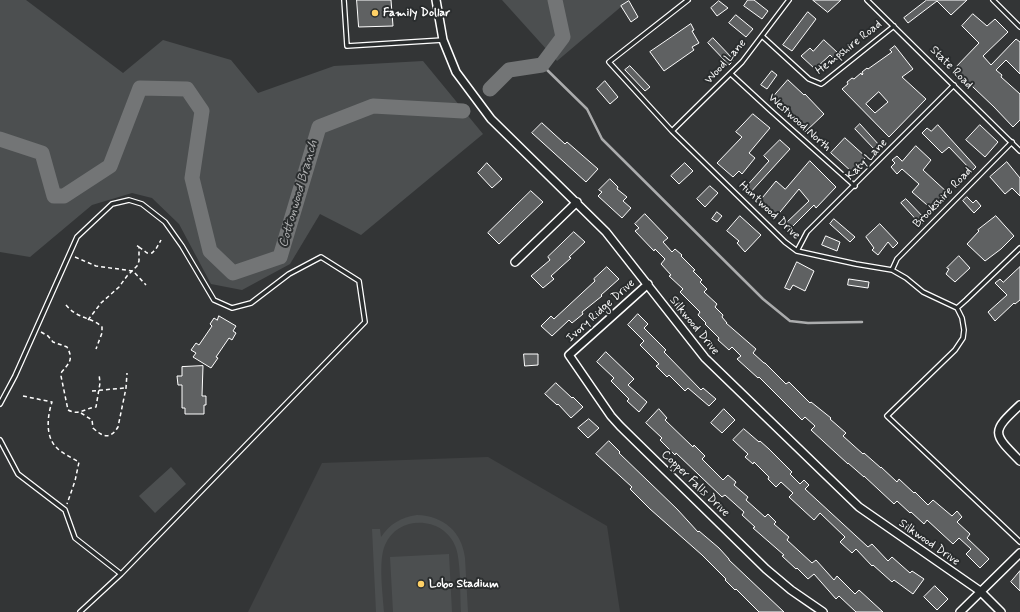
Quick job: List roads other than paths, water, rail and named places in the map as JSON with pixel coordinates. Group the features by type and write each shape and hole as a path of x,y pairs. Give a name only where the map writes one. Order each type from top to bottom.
{"street":[{"name":"Silkwood Drive","path":"436,0 443,40 456,72 490,118 606,232 705,358 859,507 980,591 1002,612"},
{"path":"515,262 577,202"},
{"name":"Ivory Ridge Drive","path":"569,355 648,284"},
{"name":"Copper Falls Drive","path":"569,355 611,416 620,426 766,569 791,590 823,612"},
{"path":"1020,404 1003,421 998,435 1004,445 1020,461"},
{"path":"960,612 1020,553"}],"lane":[{"path":"344,0 347,46 443,40"},
{"name":"Huntwood Drive","path":"688,0 609,62 672,131 785,242 797,251 892,270 906,278 923,292 957,308"},
{"name":"Wood Lane","path":"672,131 742,62 790,0"},
{"name":"State Road","path":"867,0 1020,150"},
{"path":"993,0 1020,27"},
{"name":"Hempshire Road","path":"762,36 809,79 821,84 894,26"},
{"name":"Westwood North","path":"731,74 855,186"},
{"name":"Katy Lane","path":"797,251 807,232 855,186 954,85"},
{"name":"Brookshire Road","path":"892,270 897,259 1012,142"},
{"path":"0,404 15,376 77,237 112,204 129,200 142,204 165,222 182,246 214,300 232,308 250,303 289,274 321,257 359,281 365,322 121,574 80,612"},
{"path":"1020,248 957,308 962,318 964,330 963,338 955,350 887,416 1020,542"},
{"path":"0,440 18,474 65,510 75,538 121,574"}],"waterway":[{"name":"Cottonwood Branch","path":"490,89 509,70 542,65 563,37 555,0"},
{"path":"542,65 587,109 602,139 763,299 790,321 808,323 862,322"},
{"name":"Cottonwood Branch","path":"0,139 42,153 54,196 64,196 110,166 140,88 187,89 202,111 192,178 210,251 233,273 280,257 319,127 373,106 463,111"}],"place":[{"name":"Family Dollar","path":"375,13"},
{"name":"Lobo Stadium","path":"421,584"}]}
